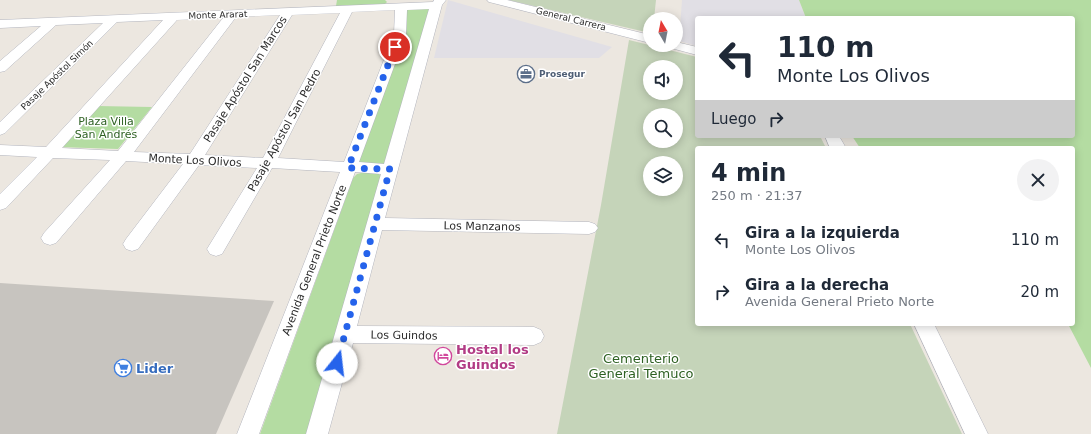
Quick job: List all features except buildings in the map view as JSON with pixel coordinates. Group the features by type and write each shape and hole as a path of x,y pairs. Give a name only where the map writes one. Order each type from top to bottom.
{"street":[{"name":"General Carrera","path":"493,0 643,37"},
{"name":"Monte Ararat","path":"0,24 348,10 396,4 438,3"},
{"path":"317,434 390,169 438,3"},
{"name":"Avenida General Prieto Norte","path":"248,434 400,34 396,4"},
{"name":"Pasaje Apóstol San Pedro","path":"216,249 267,164 348,10"},
{"name":"Pasaje Apóstol San Marcos","path":"132,244 194,160 288,12"},
{"path":"50,238 122,156 232,14"},
{"path":"0,204 50,152 173,17"},
{"name":"Pasaje Apóstol Simón","path":"0,130 114,19"},
{"path":"0,68 54,21"},
{"path":"683,47 695,50"},
{"name":"Monte Los Olivos","path":"0,150 390,169"},
{"name":"Los Manzanos","path":"376,224 589,228"},
{"path":"925,326 977,434"},
{"name":"Los Guindos","path":"345,334 534,336"}],"shaded area":[{"path":"448,0 612,47 599,58 434,58"},
{"path":"682,0 799,0 805,16 695,16 695,45 683,42"}],"green space":[{"path":"337,0 385,0 387,2 385,4 336,6"},
{"path":"508,0 656,0 655,12 643,12 643,31"},
{"path":"799,0 1091,0 1091,368 1069,326 1075,326 1075,146 859,146 853,138 1075,138 1075,16 805,16"},
{"path":"433,7 387,166 353,166 404,9"},
{"name":"Cementerio General Temuco","path":"629,40 643,44 643,52 677,52 695,56 695,138 821,138 825,146 695,146 695,326 911,326 962,434 557,434 601,205"},
{"name":"Plaza Villa San Andrés","path":"97,106 152,107 118,149 59,147"},
{"path":"369,171 379,174 384,179 307,434 260,434 353,178 357,174"}],"place":[{"name":"Prosegur","path":"526,74"},
{"name":"Hostal los Guindos","path":"443,356"},
{"name":"Lider","path":"123,368"}],"route":[{"path":"337,363 390,169 348,168 395,47"}]}
